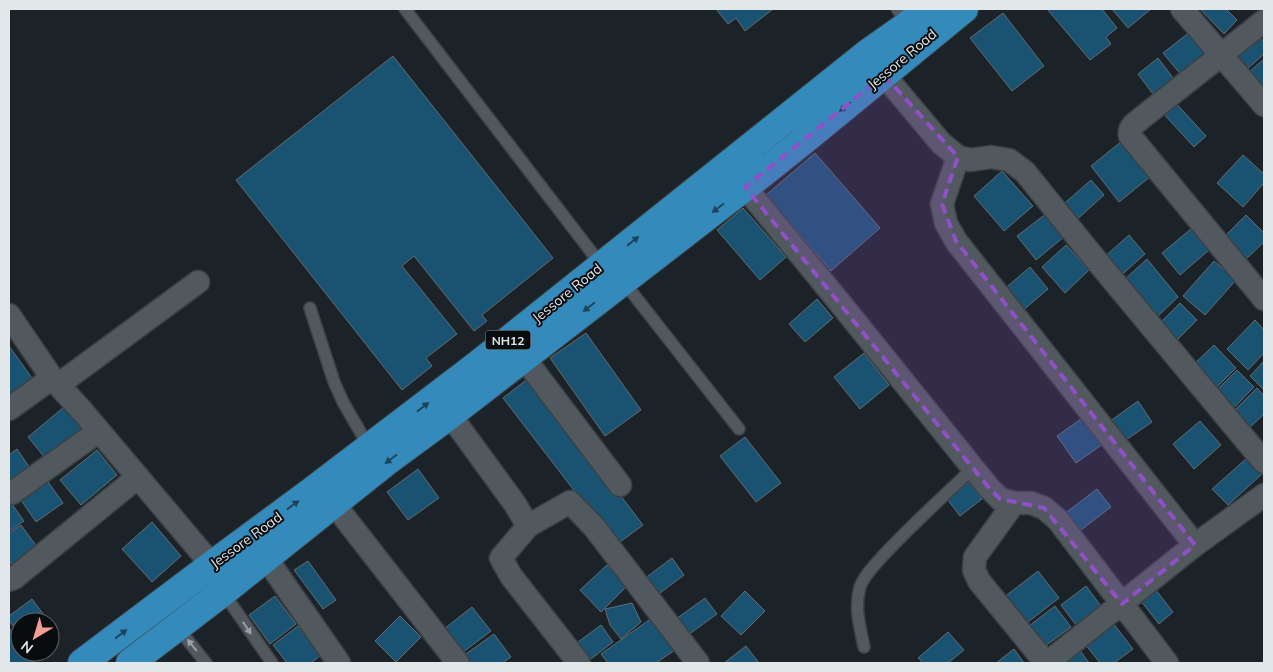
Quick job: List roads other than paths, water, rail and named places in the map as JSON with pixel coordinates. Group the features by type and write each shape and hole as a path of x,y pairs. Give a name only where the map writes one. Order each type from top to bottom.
{"highway":[{"name":"Jessore Road","path":"82,663 476,366 612,273 745,187 964,9"},
{"name":"Jessore Road","path":"130,663 223,592 386,462 524,358 612,273 911,14"}],"street":[{"path":"1182,9 1264,105"},
{"path":"1264,21 1134,124 1131,127 1130,136 1264,298"},
{"path":"884,74 941,143 958,157 970,160 991,157 1009,160 1025,172 1087,250 1264,462"},
{"path":"958,157 942,204 946,223 956,241 1195,545"},
{"path":"745,187 989,488 1000,499 1014,503 1031,503 1044,508 1058,520 1167,663"},
{"path":"9,408 55,381 198,282"},
{"path":"9,315 55,381 212,565"},
{"path":"524,358 620,485"},
{"path":"450,415 515,504 528,526"},
{"path":"12,493 99,431"},
{"path":"9,580 14,578 138,477"},
{"path":"1014,503 975,557 974,570 979,581 1046,663 1195,545 1264,495"},
{"path":"579,663 511,576 501,558 528,526 570,502 594,527 698,663"},
{"path":"334,504 458,663"},
{"path":"266,558 338,663"}],"lane":[{"path":"405,9 612,273 739,429"},
{"path":"310,308 334,382 343,402 369,447"},
{"path":"864,647 858,620 857,601 860,584 896,542 973,468"},
{"path":"223,592 272,663"},
{"path":"177,627 206,663"}]}
